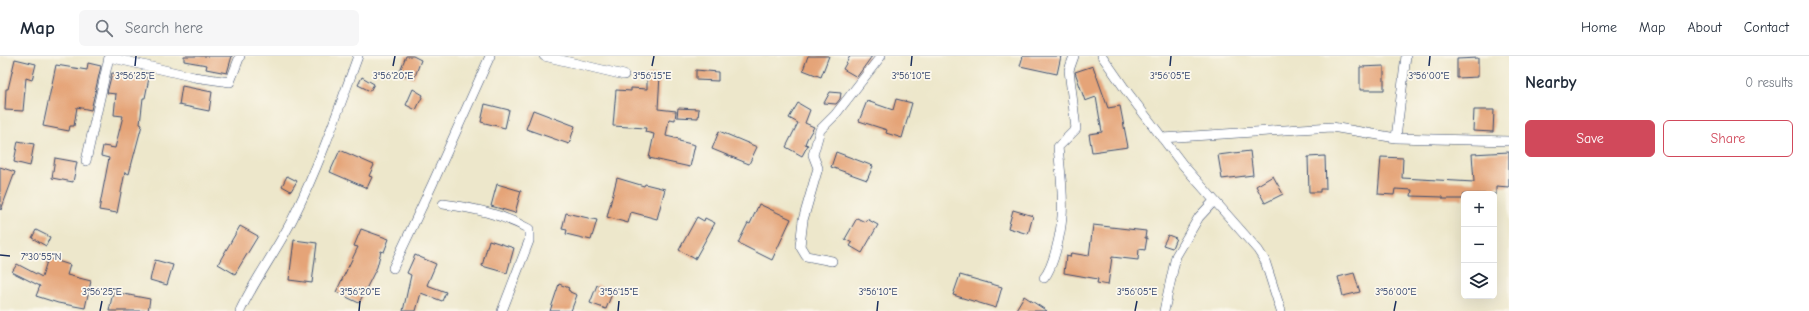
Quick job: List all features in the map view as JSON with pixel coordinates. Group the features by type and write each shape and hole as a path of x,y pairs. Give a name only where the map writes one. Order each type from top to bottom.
{"street":[{"path":"86,161 108,56 194,77 230,82 240,56"},
{"path":"240,311 250,289 282,239 294,216 328,139 358,56"},
{"path":"393,268 432,186 490,56"},
{"path":"544,56 624,75"},
{"path":"832,261 806,256 800,246 803,220 818,168 813,155 820,130 835,115 881,56"},
{"path":"1044,278 1048,272 1055,249 1062,215 1058,147 1076,129 1069,70 1074,56"},
{"path":"1102,56 1183,165 1258,250 1264,261 1281,311"},
{"path":"1396,138 1406,56"},
{"path":"1162,138 1332,127 1396,138 1509,141"},
{"path":"1164,311 1176,256 1199,217 1214,201"},
{"path":"443,204 470,208 497,215 517,222 529,229 529,241 502,311"}],"building":[{"path":"184,56 232,56 227,73 206,69 207,65 184,61"},
{"path":"406,56 413,56 421,60 414,79 399,73"},
{"path":"808,56 829,56 821,77 803,70"},
{"path":"850,56 872,56 857,77 843,69"},
{"path":"1023,56 1061,56 1057,74 1020,66"},
{"path":"1478,58 1478,77 1457,78 1457,59"},
{"path":"15,59 36,64 32,80 26,78 23,111 5,110 6,89 8,89"},
{"path":"88,63 101,66 91,110 77,107 74,126 70,126 69,131 43,126 56,65 87,70"},
{"path":"1093,66 1108,108 1120,106 1128,147 1092,152 1089,134 1102,132 1096,97 1085,101 1075,72"},
{"path":"1384,66 1384,90 1360,90 1360,67"},
{"path":"696,70 718,72 718,81 696,80"},
{"path":"112,73 149,78 145,98 143,98 140,124 142,125 129,174 125,172 117,213 99,210 109,158 101,156 103,146 115,148 123,116 114,115 116,94 107,93"},
{"path":"660,75 658,109 676,111 675,120 669,119 666,136 695,145 690,167 649,158 654,134 645,132 646,128 613,126 616,90 631,91 631,88 647,89 647,76"},
{"path":"362,77 374,84 370,91 358,85"},
{"path":"182,86 212,92 209,111 179,105"},
{"path":"413,89 423,95 416,110 406,105"},
{"path":"830,92 841,93 840,99 836,104 824,103"},
{"path":"896,99 912,103 902,138 886,133 887,130 859,121 867,101 893,110"},
{"path":"798,103 810,110 805,123 814,127 807,139 805,144 808,145 802,156 786,147 798,123 789,118"},
{"path":"485,104 509,110 505,128 481,122"},
{"path":"678,108 699,109 698,118 677,117"},
{"path":"533,110 575,126 569,144 526,129"},
{"path":"1474,110 1494,110 1493,132 1473,131"},
{"path":"719,131 757,147 749,164 712,149"},
{"path":"18,141 34,144 30,166 14,162"},
{"path":"340,150 374,165 369,176 372,177 367,188 330,172"},
{"path":"1250,151 1253,175 1222,179 1218,155"},
{"path":"836,152 873,166 867,180 831,167"},
{"path":"1509,152 1509,187 1496,186 1496,191 1461,191 1461,199 1411,196 1412,190 1395,189 1394,195 1378,194 1381,157 1403,158 1402,178 1474,182 1472,154"},
{"path":"1325,156 1326,189 1320,189 1320,192 1309,192 1308,157"},
{"path":"55,158 77,162 73,182 52,178"},
{"path":"0,167 15,172 1,210 0,209"},
{"path":"287,176 297,181 291,191 282,186"},
{"path":"1273,176 1283,194 1265,203 1256,186"},
{"path":"617,178 644,186 645,184 665,189 657,219 631,212 628,223 607,217"},
{"path":"497,184 521,191 515,213 491,206"},
{"path":"759,204 791,219 772,260 738,243 748,223 750,224"},
{"path":"1013,210 1033,216 1028,234 1008,228"},
{"path":"566,213 597,220 591,240 566,234 567,230 562,229"},
{"path":"697,217 704,221 705,218 715,223 695,259 679,250"},
{"path":"857,218 865,222 867,219 878,225 862,253 850,246 852,243 845,239"},
{"path":"1093,225 1146,231 1145,238 1147,238 1145,250 1139,249 1138,260 1112,257 1108,285 1097,283 1098,279 1064,273 1066,256 1070,257 1071,253 1089,256"},
{"path":"240,226 258,236 235,274 218,264"},
{"path":"361,229 389,239 384,252 381,251 377,267 359,303 336,292 358,247 354,246"},
{"path":"36,230 50,237 46,246 32,238"},
{"path":"1168,235 1176,238 1172,248 1163,245"},
{"path":"294,240 317,243 312,283 289,280"},
{"path":"489,240 514,248 507,273 482,266"},
{"path":"415,255 436,264 427,285 446,292 442,301 421,293 416,311 403,311 411,275 407,273"},
{"path":"48,258 70,265 67,275 91,281 85,308 58,303 36,296 40,286 12,272 17,264 42,277"},
{"path":"155,260 173,265 167,285 150,280"},
{"path":"1354,273 1360,292 1343,296 1338,277"},
{"path":"960,275 1002,287 996,308 953,295"},
{"path":"559,284 569,288 568,290 570,292 577,295 571,311 550,311"},
{"path":"597,285 613,291 606,309 590,303"},
{"path":"113,292 150,299 148,311 109,311"},
{"path":"1024,296 1047,311 1015,311"}]}
